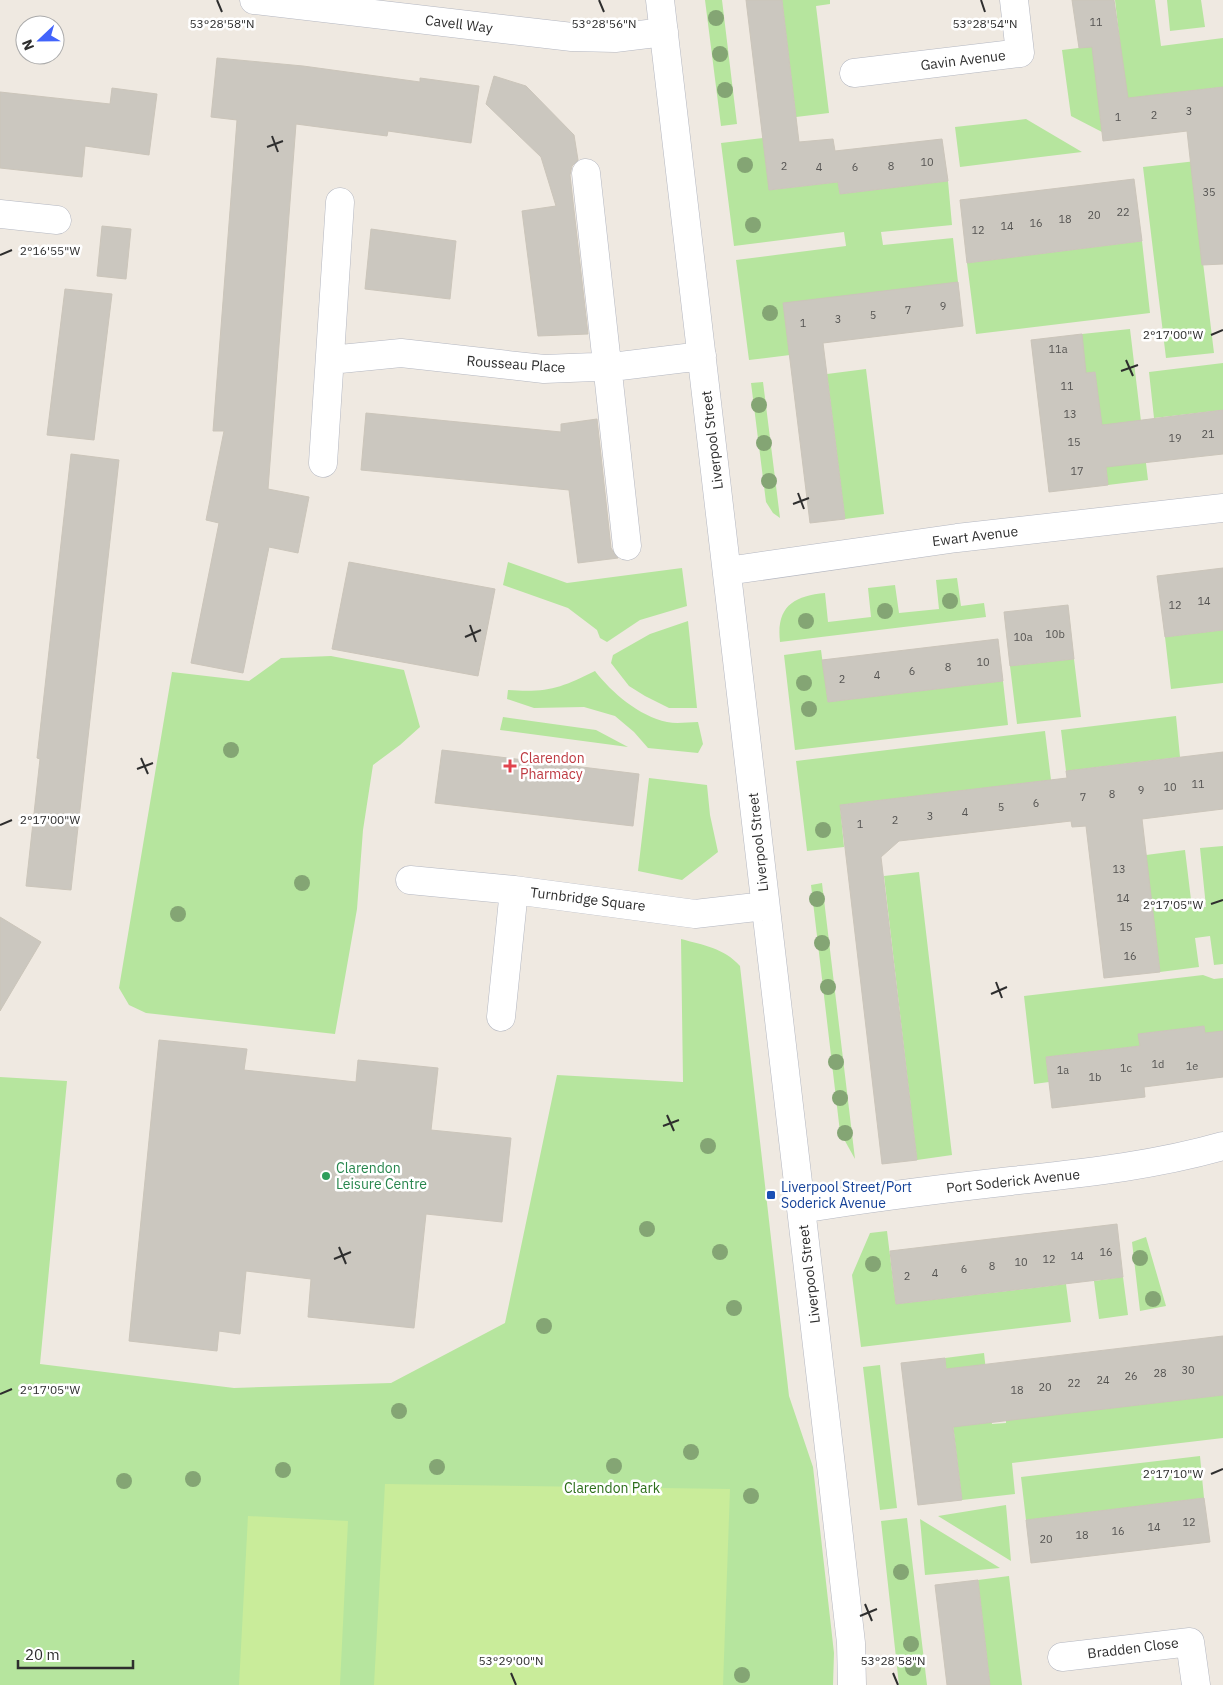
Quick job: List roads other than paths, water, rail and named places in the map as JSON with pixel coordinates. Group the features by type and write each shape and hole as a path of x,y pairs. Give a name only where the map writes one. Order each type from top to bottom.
{"street":[{"name":"Cavell Way","path":"254,0 337,4 572,37 615,38 664,32"},
{"name":"Liverpool Street","path":"660,0 850,1634 852,1685"},
{"name":"Gavin Avenue","path":"854,73 1020,53 1014,0"},
{"path":"586,173 627,546"},
{"path":"323,463 340,202"},
{"path":"1,221 57,220"},
{"name":"Rousseau Place","path":"330,360 401,353 544,369 607,367 702,356"},
{"name":"Ewart Avenue","path":"727,571 967,536 1223,508"},
{"name":"Turnbridge Square","path":"410,880 514,890 695,914 765,906"},
{"path":"501,1017 514,890"},
{"name":"Port Soderick Avenue","path":"801,1209 866,1198 1114,1170 1187,1156 1223,1146"},
{"name":"Bradden Close","path":"1062,1657 1190,1642 1196,1685"}],"place":[{"name":"Clarendon Pharmacy","path":"510,766"},
{"name":"Clarendon Leisure Centre","path":"326,1176"},
{"name":"Liverpool Street/Port Soderick Avenue","path":"771,1195"}],"park label":[{"name":"Clarendon Park","path":"612,1488"}]}
